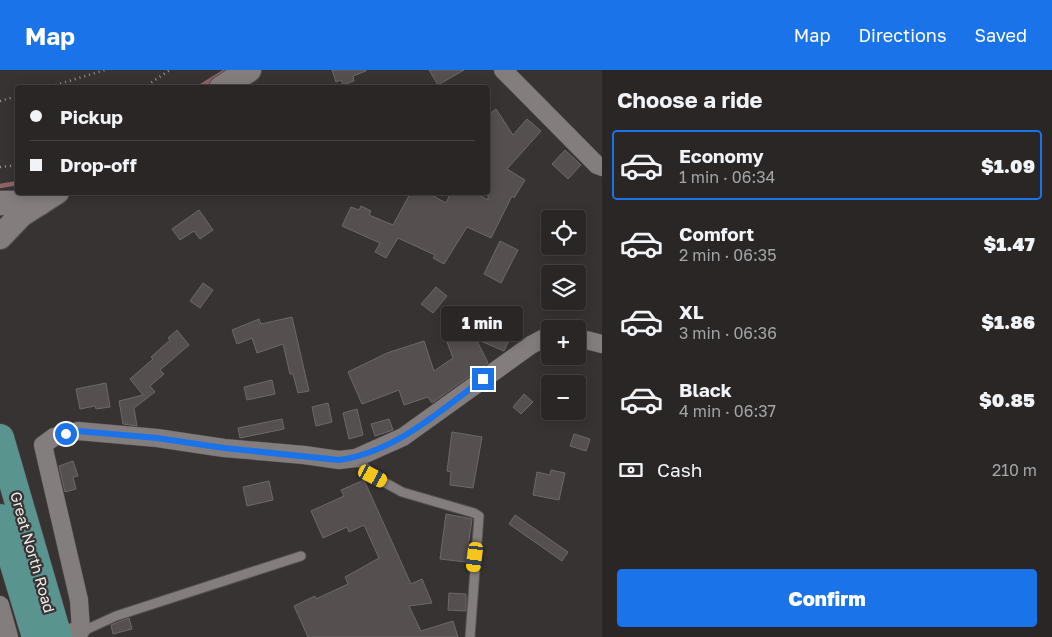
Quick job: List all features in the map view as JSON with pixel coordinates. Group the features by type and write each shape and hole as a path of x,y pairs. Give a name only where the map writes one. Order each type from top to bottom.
{"main road":[{"path":"226,85 249,70"},
{"path":"0,203 48,198"},
{"path":"0,237 21,215 48,198"},
{"name":"Great North Road","path":"0,438 70,635"},
{"name":"Great North Road","path":"0,518 36,637"}],"street":[{"path":"503,70 596,165 602,167"},
{"path":"70,635 79,600 43,445 54,437 78,431 157,438 224,448 339,460 356,458 403,437 531,344 541,339"},
{"path":"586,340 602,344"},
{"path":"0,604 9,637"}],"lane":[{"path":"356,458 373,476 402,492 474,512 479,516 470,637"},
{"path":"70,635 226,579 301,556"}],"path":[{"path":"56,85 105,70"},
{"path":"148,85 170,70"},
{"path":"0,101 15,97"},
{"path":"0,167 15,165"}],"building":[{"path":"332,70 366,71 353,76 354,81 343,85 341,80 336,82"},
{"path":"429,70 464,70 438,85"},
{"path":"496,109 513,135 527,119 541,131 507,169 525,180 514,198 512,196 491,238 467,227 444,264 433,258 435,255 398,238 386,258 375,252 380,243 342,226 351,207 359,210 361,206 371,211 369,215 393,225 409,195 431,195 446,203 450,195 479,195 488,200 488,195 490,195 490,114"},
{"path":"565,150 581,165 568,179 552,164"},
{"path":"199,210 213,230 200,239 194,231 180,240 172,229"},
{"path":"500,241 518,250 501,283 484,274"},
{"path":"203,283 213,290 200,308 190,301"},
{"path":"436,287 447,296 433,313 421,304"},
{"path":"480,306 506,318 510,311 520,316 504,351 476,339 488,363 432,403 428,397 404,405 399,390 362,404 348,372 387,353 424,341 434,371 453,358 440,323 460,316 467,335"},
{"path":"292,317 309,391 298,393 293,374 290,374 283,344 257,353 252,338 237,344 232,330 259,319 261,324"},
{"path":"177,330 189,345 160,370 164,374 150,386 155,392 134,408 137,426 123,424 119,401 143,395 130,379 153,359 151,357 170,340 168,338"},
{"path":"272,380 275,394 247,400 244,387"},
{"path":"106,383 110,407 96,409 95,406 80,409 76,389"},
{"path":"524,394 533,402 521,414 513,407"},
{"path":"328,403 332,422 316,426 312,407"},
{"path":"357,409 363,435 349,439 343,413"},
{"path":"282,419 284,429 240,438 238,428"},
{"path":"389,419 393,430 375,436 371,424"},
{"path":"452,432 482,437 473,488 450,485 451,472 447,471"},
{"path":"574,434 590,439 586,451 570,446"},
{"path":"73,461 78,476 73,477 76,489 65,492 59,466"},
{"path":"551,470 565,473 559,500 533,495 537,472 550,475"},
{"path":"364,480 411,584 422,579 432,603 409,606 421,631 453,621 458,637 308,637 294,606 315,596 316,599 348,584 345,577 379,558 364,525 349,532 347,527 323,538 311,511 344,496 341,490"},
{"path":"269,481 273,500 247,506 243,487"},
{"path":"446,514 472,519 466,562 440,559"},
{"path":"515,515 568,552 562,561 509,524"},
{"path":"449,593 466,594 466,611 448,610"},
{"path":"129,618 132,629 113,634 111,625"}],"waterway":[{"path":"203,85 227,70"},
{"path":"0,186 15,184"}],"route":[{"path":"66,434 78,431 157,438 224,448 339,460 356,458 385,447 403,437 483,379"}]}
